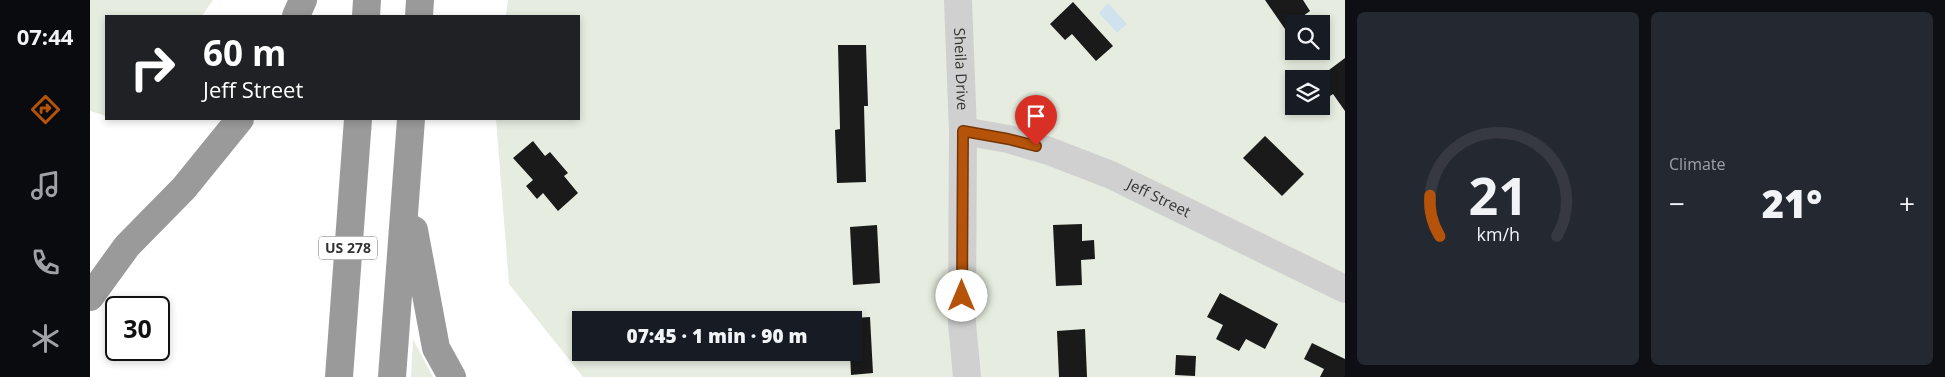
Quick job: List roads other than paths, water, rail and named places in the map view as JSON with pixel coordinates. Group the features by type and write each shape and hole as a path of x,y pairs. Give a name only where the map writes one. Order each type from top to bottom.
{"highway":[{"path":"296,15 303,0"},
{"path":"366,15 367,0"},
{"path":"419,15 420,0"},
{"path":"90,297 127,246 184,188 239,120"},
{"name":"US 278","path":"339,377 358,120"},
{"path":"392,377 411,120"},
{"path":"406,184 436,348 452,377"}],"street":[{"name":"Sheila Drive","path":"958,0 963,131 962,323 967,377"},
{"name":"Jeff Street","path":"963,131 1008,139 1050,150 1111,175 1345,289"}],"water":[{"path":"1108,3 1127,24 1117,33 1099,13"}]}
